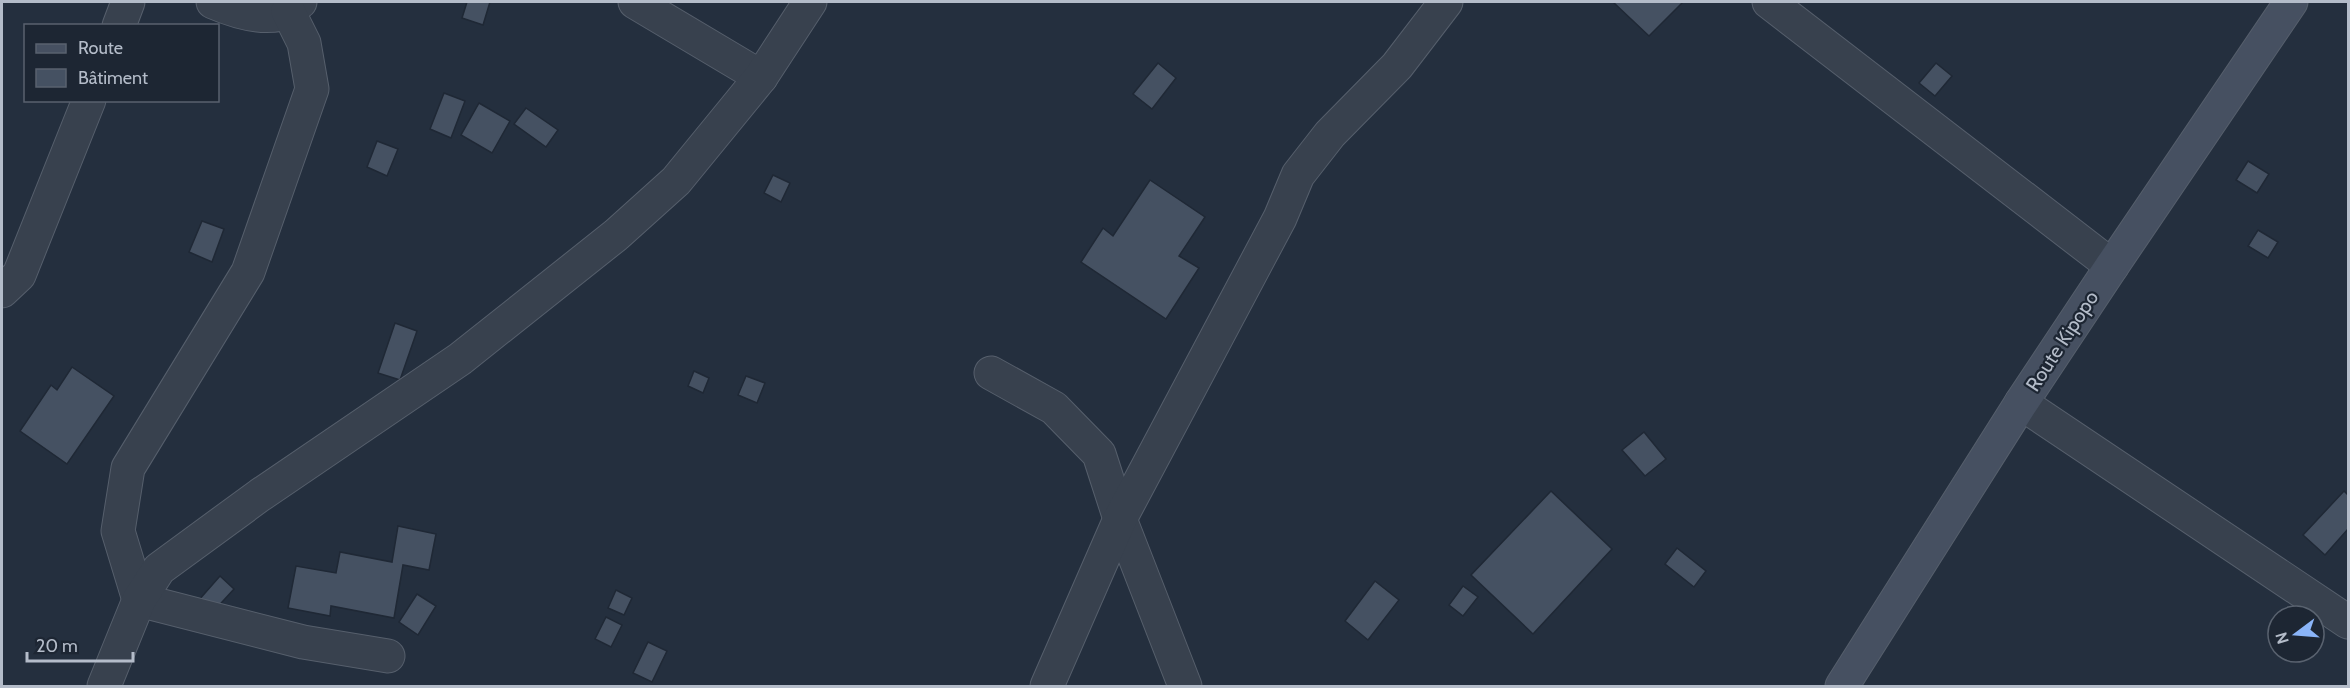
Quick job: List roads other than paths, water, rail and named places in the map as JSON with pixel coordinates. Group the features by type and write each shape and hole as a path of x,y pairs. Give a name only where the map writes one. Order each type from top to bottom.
{"main road":[{"name":"Route Kipopo","path":"1842,687 2021,403 2292,2"}],"street":[{"path":"120,24 128,2"},
{"path":"139,600 118,531 128,468 248,272 312,89 304,43 294,6 265,16 213,2"},
{"path":"636,2 761,77"},
{"path":"104,687 139,600 159,569 260,495 460,359 616,235 676,182 761,77 810,2"},
{"path":"1047,687 1120,519 1280,218 1298,176 1330,134 1397,66 1446,2"},
{"path":"1768,2 2112,266"},
{"path":"2,291 19,275 88,102"},
{"path":"991,373 1054,408 1099,454 1120,519 1185,687"},
{"path":"2021,403 2349,622"},
{"path":"139,600 303,642 388,656"}]}
